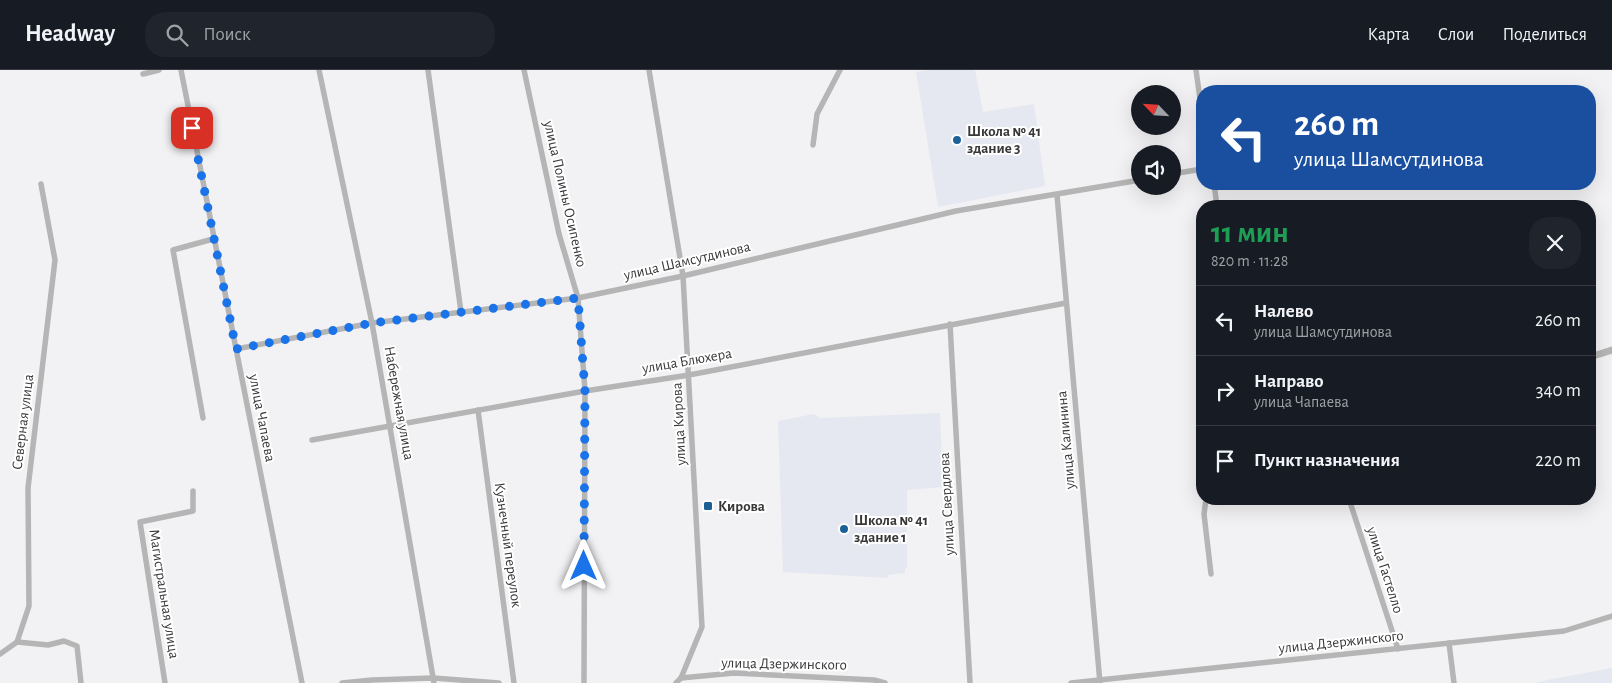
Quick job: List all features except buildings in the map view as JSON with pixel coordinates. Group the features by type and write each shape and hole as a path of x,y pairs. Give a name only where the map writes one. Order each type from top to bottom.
{"street":[{"path":"143,74 159,70"},
{"name":"улица Чапаева","path":"180,70 302,683"},
{"name":"Набережная улица","path":"319,70 372,323 434,681"},
{"path":"428,70 461,312"},
{"name":"улица Полины Осипенко","path":"524,70 559,234 578,298 585,391 584,683"},
{"name":"улица Кирова","path":"649,70 683,276 702,626 681,678 676,683"},
{"path":"813,145 817,114 840,70"},
{"path":"1196,70 1198,85"},
{"path":"1181,172 1196,170"},
{"name":"улица Шамсутдинова","path":"236,349 372,323 578,298 683,276 956,211 1131,182"},
{"name":"Северная улица","path":"17,642 29,606 28,488 55,260 41,184"},
{"name":"улица Калинина","path":"1057,195 1100,682"},
{"path":"203,418 173,250 213,239"},
{"name":"улица Блюхера","path":"312,440 585,391 688,375 1066,303"},
{"name":"улица Свердлова","path":"950,324 970,683"},
{"path":"1596,355 1612,350"},
{"name":"Кузнечный переулок","path":"478,410 514,683"},
{"name":"Магистральная улица","path":"165,683 140,522 193,511 193,491"},
{"path":"1205,505 1204,514 1211,574"},
{"name":"улица Гастелло","path":"1351,505 1398,649"},
{"name":"улица Дзержинского","path":"1071,683 1100,682 1564,631 1612,616"},
{"path":"0,654 17,642 48,645 64,641 77,646 81,683"},
{"path":"1449,643 1454,683"},
{"name":"улица Дзержинского","path":"681,678 734,673 874,680 885,683"},
{"path":"342,683 372,680 499,683"}],"shaded area":[{"name":"Школа № 41 здание 3","path":"928,70 975,70 983,112 1034,104 1045,186 938,207 916,72"},
{"name":"Школа № 41 здание 1","path":"940,413 943,487 907,490 907,567 905,568 905,573 888,575 888,578 783,572 778,421 814,414 820,418"},
{"path":"1612,668 1612,683 1535,683 1552,679"}],"place":[{"name":"Школа № 41 здание 3","path":"957,140"},
{"name":"Кирова","path":"708,506"},
{"name":"Школа № 41 здание 1","path":"844,529"}],"route":[{"path":"192,128 236,349 372,323 578,298 585,391 584,566"}]}
